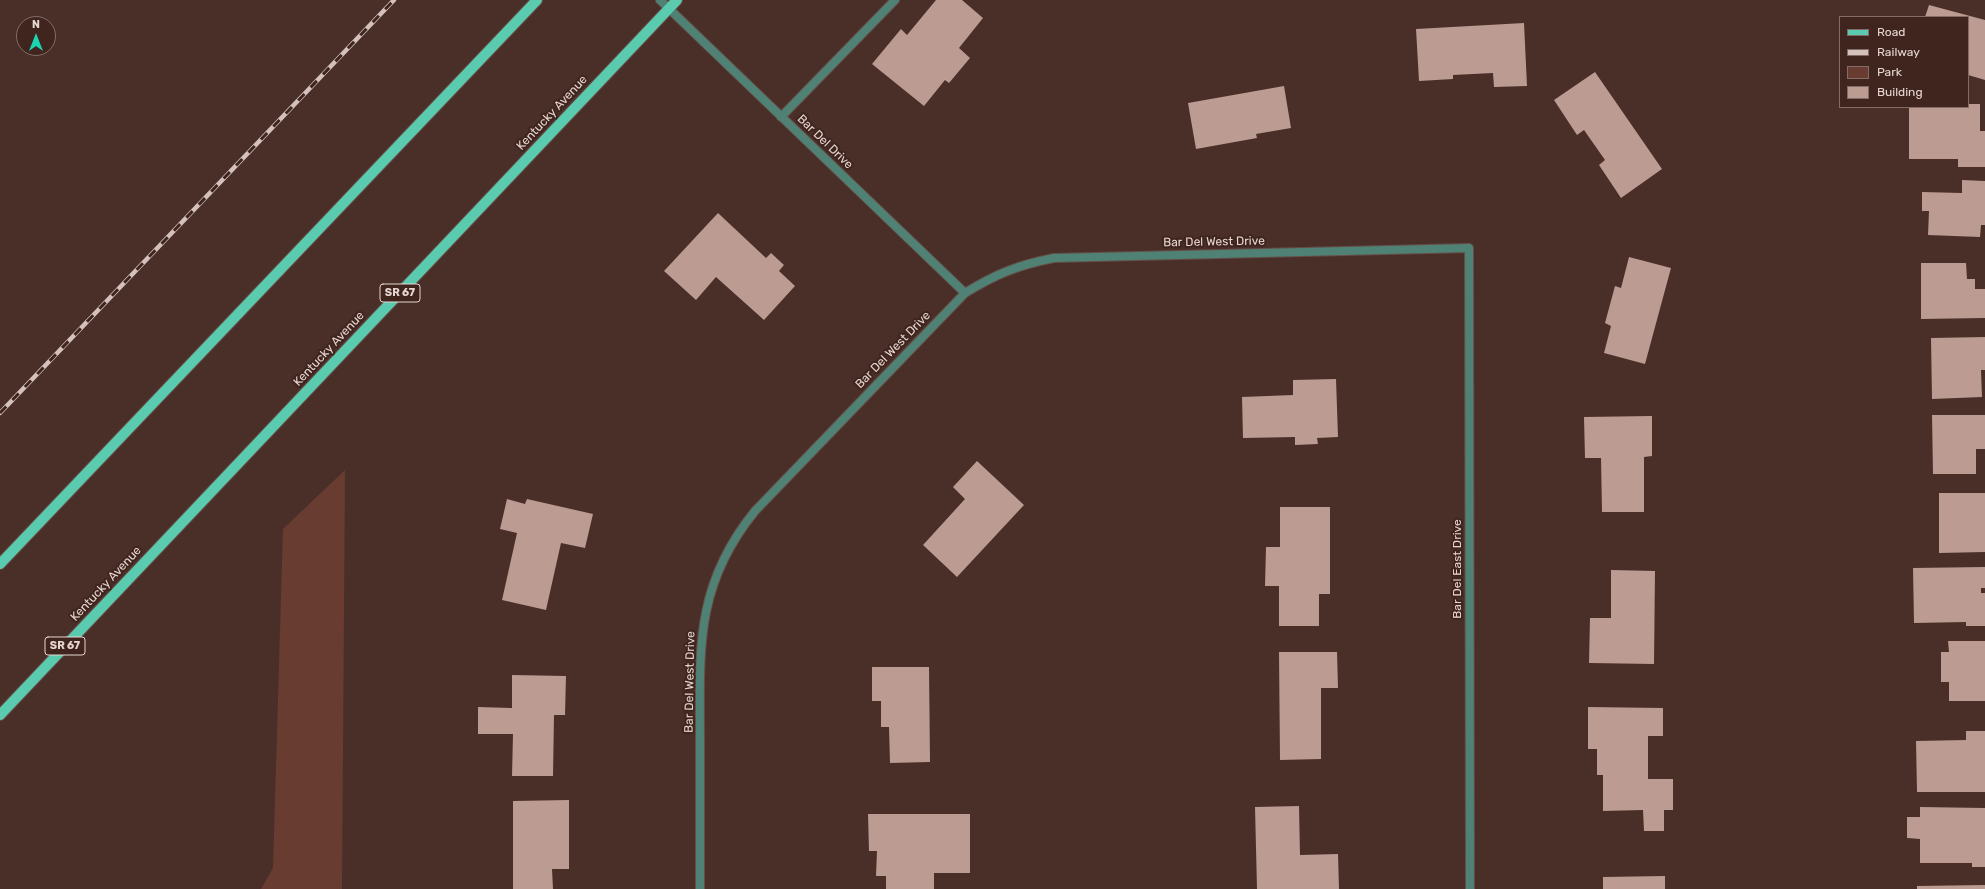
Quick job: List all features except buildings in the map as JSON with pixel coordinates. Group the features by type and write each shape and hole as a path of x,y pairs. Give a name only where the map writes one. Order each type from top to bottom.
{"main road":[{"path":"0,564 537,0"},
{"name":"Kentucky Avenue","path":"0,715 677,0"}],"street":[{"path":"660,0 668,8"},
{"path":"781,117 895,0"},
{"name":"Bar Del Drive","path":"668,8 965,294"},
{"name":"Bar Del West Drive","path":"700,889 700,644 706,607 719,566 742,528 755,511 965,294 987,279 1019,265 1054,258 1469,248"},
{"name":"Bar Del East Drive","path":"1469,248 1470,889"}],"green space":[{"path":"345,470 342,889 261,889 273,868 283,529"}],"railway":[{"path":"0,413 394,0"}]}
